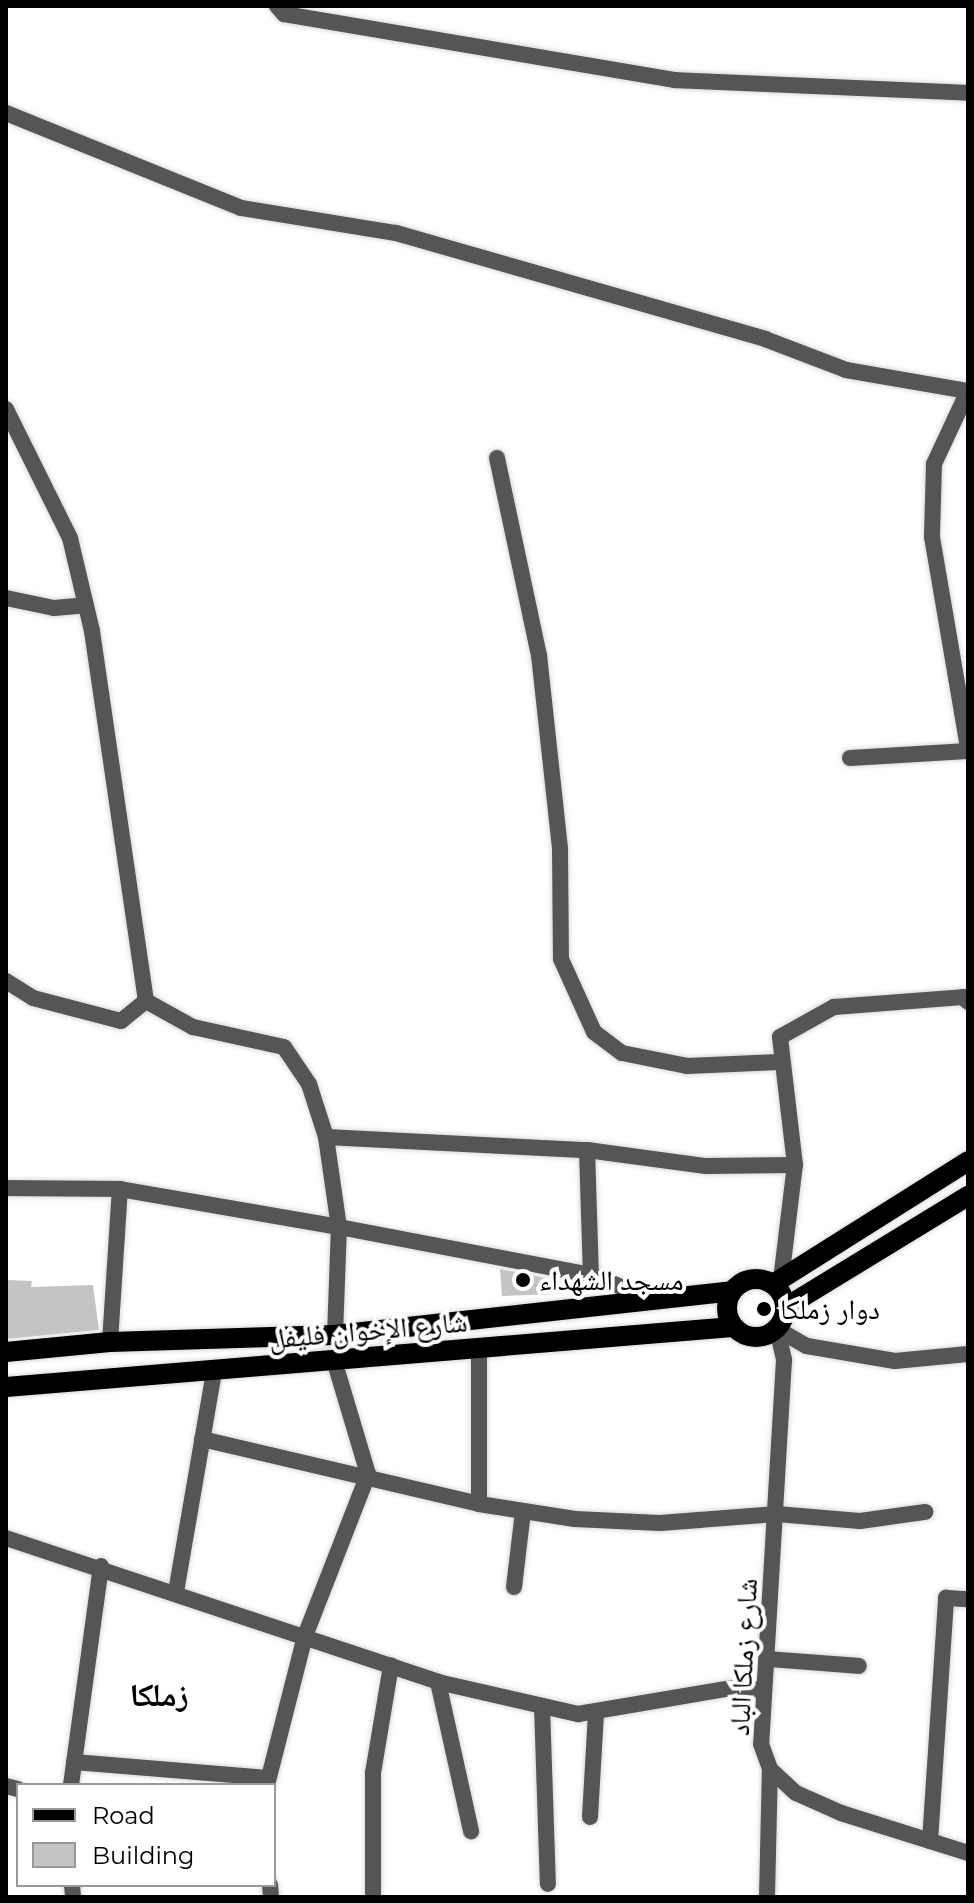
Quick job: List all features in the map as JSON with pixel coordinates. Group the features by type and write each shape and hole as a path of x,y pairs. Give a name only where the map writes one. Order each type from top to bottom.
{"main road":[{"path":"968,1161 777,1282 746,1280 732,1291 727,1309 733,1327 755,1338 777,1329 786,1307 968,1196"},
{"path":"777,1282 786,1307"},
{"name":"شارع الإخوان فليفل","path":"6,1352 110,1342 335,1335 732,1291"},
{"name":"شارع الإخوان فليفل","path":"6,1387 733,1327"}],"street":[{"path":"277,6 299,17 675,80 968,93"},
{"path":"6,113 241,208 396,233 765,339 846,370 968,391 934,464 932,537 968,749 850,758"},
{"path":"6,409 70,538 86,605 146,1001"},
{"path":"497,458 539,655 560,849 561,959 594,1032 622,1053 687,1066 779,1062"},
{"path":"6,598 54,608 86,605"},
{"path":"6,981 33,998 121,1021 146,1001"},
{"path":"777,1282 795,1165 779,1062 780,1037 834,1007 963,997 968,1002"},
{"path":"146,1001 193,1027 284,1047 309,1084 326,1137 339,1227 335,1335"},
{"path":"326,1137 587,1150 706,1166 795,1165"},
{"path":"587,1150 591,1275"},
{"path":"6,1188 120,1189 591,1275 652,1299"},
{"path":"110,1342 120,1189"},
{"path":"777,1329 807,1346 895,1361 968,1354"},
{"name":"شارع زملكا الباد","path":"777,1329 784,1360 761,1744 770,1769 796,1793 829,1808 968,1853"},
{"path":"479,1349 479,1504"},
{"path":"74,1762 267,1782 305,1636 368,1474 334,1360"},
{"path":"176,1592 214,1371"},
{"path":"202,1439 368,1474 479,1504 523,1512 660,1523 777,1514 860,1521 925,1512"},
{"path":"514,1587 523,1512"},
{"path":"6,1538 101,1566 438,1682 542,1706 596,1712 731,1688 764,1690"},
{"path":"71,1783 101,1566"},
{"path":"930,1841 946,1598 968,1599"},
{"path":"768,1659 859,1666"},
{"path":"373,1897 373,1773 391,1666"},
{"path":"438,1682 471,1831"},
{"path":"542,1706 548,1884"},
{"path":"590,1817 596,1712"},
{"path":"767,1897 770,1769"}],"building":[{"path":"500,1269 561,1281 570,1287 561,1294 502,1296"},
{"path":"6,1280 32,1281 31,1287 93,1285 99,1330 6,1339"}],"place":[{"name":"مسجد الشهداء","path":"523,1280"},
{"name":"دوار زملكا","path":"764,1309"}],"district":[{"name":"زملكا","path":"159,1695"}]}
